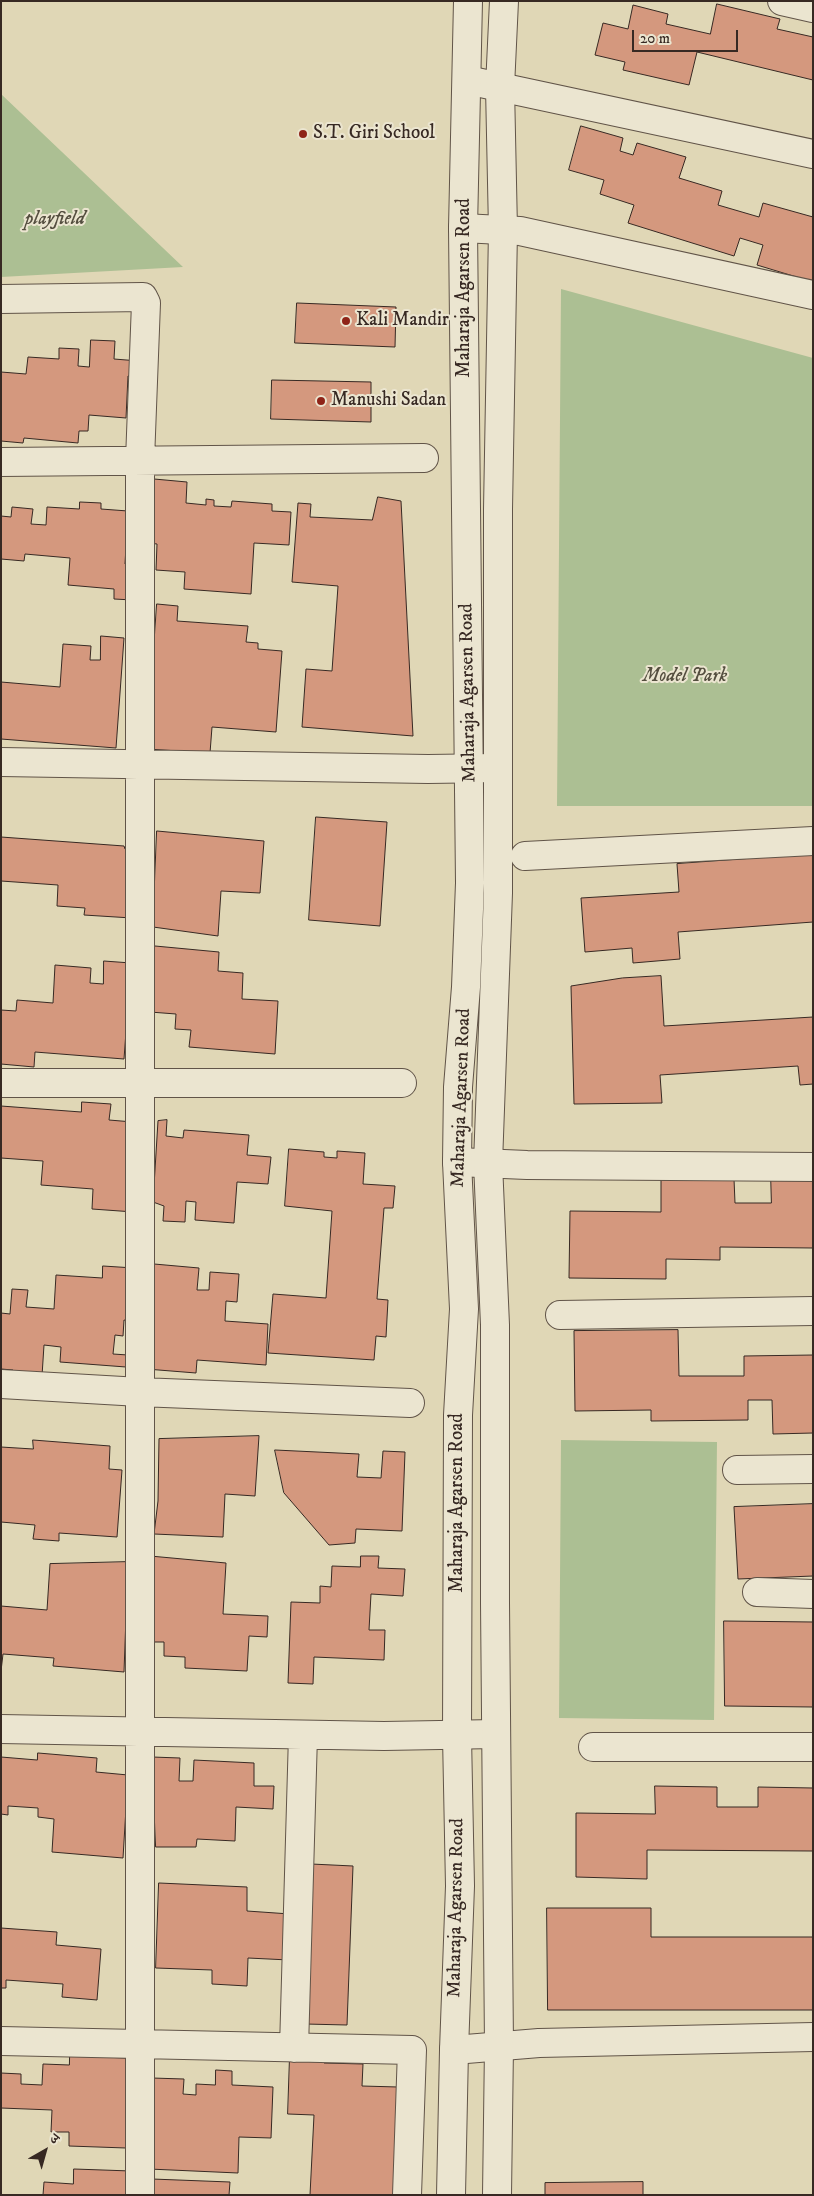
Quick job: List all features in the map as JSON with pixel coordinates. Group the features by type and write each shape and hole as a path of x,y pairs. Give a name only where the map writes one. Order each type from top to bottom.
{"street":[{"name":"Maharaja Agarsen Road","path":"451,2195 460,1886 457,1736 458,1415 464,1309 457,1162 458,1087 466,987 470,883 463,228 468,1"},
{"name":"Maharaja Agarsen Road","path":"498,2195 496,1325 488,1163 498,893 497,768 503,230 500,87 504,1"},
{"path":"782,1 813,8"},
{"path":"467,80 813,154"},
{"path":"463,228 520,231 813,296"},
{"path":"1,299 143,297 146,303 140,460 140,2195"},
{"path":"466,411 500,412"},
{"path":"1,462 424,458"},
{"path":"1,762 428,769 497,768"},
{"path":"525,856 813,841"},
{"path":"1,1083 402,1083"},
{"path":"457,1162 813,1167"},
{"path":"560,1315 813,1311"},
{"path":"1,1384 140,1392 410,1403"},
{"path":"736,1470 813,1469"},
{"path":"757,1592 813,1594"},
{"path":"1,1729 303,1735 457,1736 496,1734"},
{"path":"294,2048 303,1735"},
{"path":"592,1747 813,1747"},
{"path":"454,2050 539,2043 813,2037"},
{"path":"1,2041 412,2050 407,2195"}],"green space":[{"name":"playfield","path":"1,94 183,267 1,277"},
{"name":"Model Park","path":"561,289 813,358 813,806 557,806"},
{"path":"561,1440 717,1442 714,1720 559,1718"}],"building":[{"path":"717,4 780,19 777,29 813,37 813,80 697,52 689,85 623,70 625,62 595,55 603,23 628,29 633,5 668,14 666,24 710,34"},
{"path":"581,126 623,138 620,151 633,155 637,143 686,157 679,178 722,191 718,205 759,217 763,203 813,217 813,282 757,265 763,245 740,238 734,256 628,223 634,205 600,194 604,180 569,170"},
{"path":"297,303 396,307 395,347 295,343"},
{"path":"91,340 115,341 114,359 139,361 138,377 128,376 126,418 89,415 88,431 79,431 78,443 24,438 23,443 1,441 1,372 26,374 28,357 59,359 59,348 79,349 78,366 89,367"},
{"name":"Manushi Sadan","path":"272,380 371,382 371,422 271,419"},
{"path":"154,479 187,482 186,503 206,505 206,499 214,500 214,506 231,507 232,501 272,504 272,511 291,512 289,545 254,543 251,594 184,589 185,572 156,570 157,544 149,543"},
{"path":"378,497 401,501 413,736 302,727 306,669 332,671 338,586 292,582 298,503 311,504 310,517 372,520"},
{"path":"80,502 101,503 101,509 128,511 125,564 135,565 133,600 114,599 114,589 68,585 70,558 25,554 24,561 1,559 1,516 11,517 12,507 33,509 31,524 46,525 47,507 79,509"},
{"path":"157,604 178,606 177,621 248,626 246,642 258,643 258,649 282,651 276,732 212,727 210,753 147,749"},
{"path":"101,636 124,638 116,748 1,739 1,682 60,687 63,644 91,646 90,660 100,660"},
{"path":"316,817 387,822 380,926 309,920"},
{"path":"157,831 264,841 260,893 221,891 218,936 153,927"},
{"path":"1,837 124,846 125,849 138,850 132,918 84,915 85,908 57,906 58,885 1,881"},
{"path":"813,854 813,922 678,932 680,959 633,963 632,948 585,952 581,898 679,892 677,864"},
{"path":"155,946 219,952 218,971 243,973 242,999 278,1001 275,1054 189,1047 191,1030 175,1029 176,1014 150,1012"},
{"path":"104,961 131,963 124,1059 35,1052 34,1067 1,1064 1,1010 16,1011 17,1000 53,1003 55,965 91,968 90,983 103,984"},
{"path":"661,976 664,1026 813,1017 813,1084 800,1085 798,1066 660,1075 662,1103 574,1104 571,986 622,978"},
{"path":"82,1102 111,1104 109,1120 133,1122 134,1212 92,1209 93,1189 41,1185 43,1161 1,1158 1,1106 81,1112"},
{"path":"167,1120 166,1136 183,1138 184,1130 249,1135 247,1155 271,1157 268,1184 237,1182 234,1223 195,1220 196,1202 186,1201 185,1222 163,1221 164,1206 153,1202 158,1121"},
{"path":"289,1149 324,1152 324,1157 337,1158 337,1151 365,1153 363,1184 395,1186 393,1208 384,1208 377,1299 388,1300 386,1337 376,1336 374,1360 268,1353 273,1294 326,1298 332,1211 285,1206"},
{"path":"771,1175 813,1176 813,1248 720,1247 720,1260 666,1259 666,1279 569,1278 570,1211 661,1212 661,1178 734,1179 735,1203 771,1203"},
{"path":"154,1264 199,1268 197,1290 209,1290 210,1272 239,1274 237,1302 226,1301 225,1321 268,1324 266,1365 197,1360 196,1373 146,1369"},
{"path":"103,1266 134,1268 130,1321 124,1320 123,1336 115,1335 113,1354 128,1355 126,1367 60,1362 61,1347 44,1345 42,1376 13,1373 13,1370 1,1369 1,1313 10,1314 12,1289 28,1290 26,1307 54,1309 56,1275 102,1278"},
{"path":"678,1330 679,1376 744,1376 744,1356 813,1355 813,1433 773,1434 772,1400 748,1400 748,1420 651,1421 651,1410 575,1411 574,1331"},
{"path":"259,1436 255,1496 225,1494 223,1537 154,1534 158,1501 159,1439"},
{"path":"33,1440 110,1446 109,1469 122,1470 117,1537 59,1533 59,1541 33,1539 35,1525 1,1522 1,1447 33,1449"},
{"path":"275,1450 359,1454 357,1477 381,1478 383,1451 405,1452 402,1531 356,1529 355,1543 329,1545 284,1493"},
{"path":"813,1504 813,1576 738,1579 734,1507"},
{"path":"150,1556 226,1563 223,1614 268,1616 267,1637 249,1636 247,1671 185,1668 185,1657 164,1656 164,1642 150,1642"},
{"path":"361,1556 379,1556 378,1568 405,1569 403,1596 371,1594 369,1630 385,1630 384,1660 314,1657 313,1684 288,1683 291,1602 320,1603 320,1586 331,1587 332,1566 360,1567"},
{"path":"128,1562 124,1672 53,1666 54,1658 3,1654 1,1671 1,1606 47,1610 50,1564"},
{"path":"724,1621 813,1622 813,1707 725,1706"},
{"path":"38,1753 97,1758 96,1772 128,1775 123,1858 52,1852 54,1819 38,1817 38,1808 8,1806 8,1815 1,1814 1,1757 37,1760"},
{"path":"152,1757 180,1758 179,1781 193,1781 194,1760 254,1763 254,1786 274,1786 273,1809 236,1807 235,1841 197,1839 196,1847 156,1847"},
{"path":"655,1786 717,1787 717,1807 758,1807 758,1787 813,1788 813,1851 647,1850 647,1879 576,1877 576,1813 655,1814"},
{"path":"311,1864 353,1866 347,2025 305,2024"},
{"path":"159,1883 247,1887 247,1911 290,1914 289,1960 248,1958 247,1986 212,1984 212,1970 156,1968"},
{"path":"547,1908 651,1908 651,1937 813,1937 813,2010 548,2010"},
{"path":"1,1928 57,1932 56,1945 101,1949 97,2000 62,1997 63,1984 6,1980 6,1988 1,1988"},
{"path":"290,2055 324,2057 324,2063 363,2064 362,2086 398,2087 394,2195 310,2195 314,2115 288,2114"},
{"path":"70,2056 129,2058 126,2148 69,2146 69,2132 51,2132 52,2110 1,2108 1,2073 21,2074 21,2084 42,2085 43,2064 69,2065"},
{"path":"216,2070 232,2071 232,2085 273,2087 271,2138 239,2137 238,2173 149,2169 152,2078 184,2079 183,2094 196,2095 196,2084 215,2085"},
{"path":"74,2169 131,2171 130,2195 43,2195 44,2182 73,2184"},
{"path":"152,2179 230,2182 229,2195 151,2195"},
{"path":"643,2182 643,2195 545,2195 545,2183"}],"place":[{"name":"S.T. Giri School","path":"303,134"},
{"name":"Kali Mandir","path":"346,321"},
{"name":"Manushi Sadan","path":"321,401"}]}
